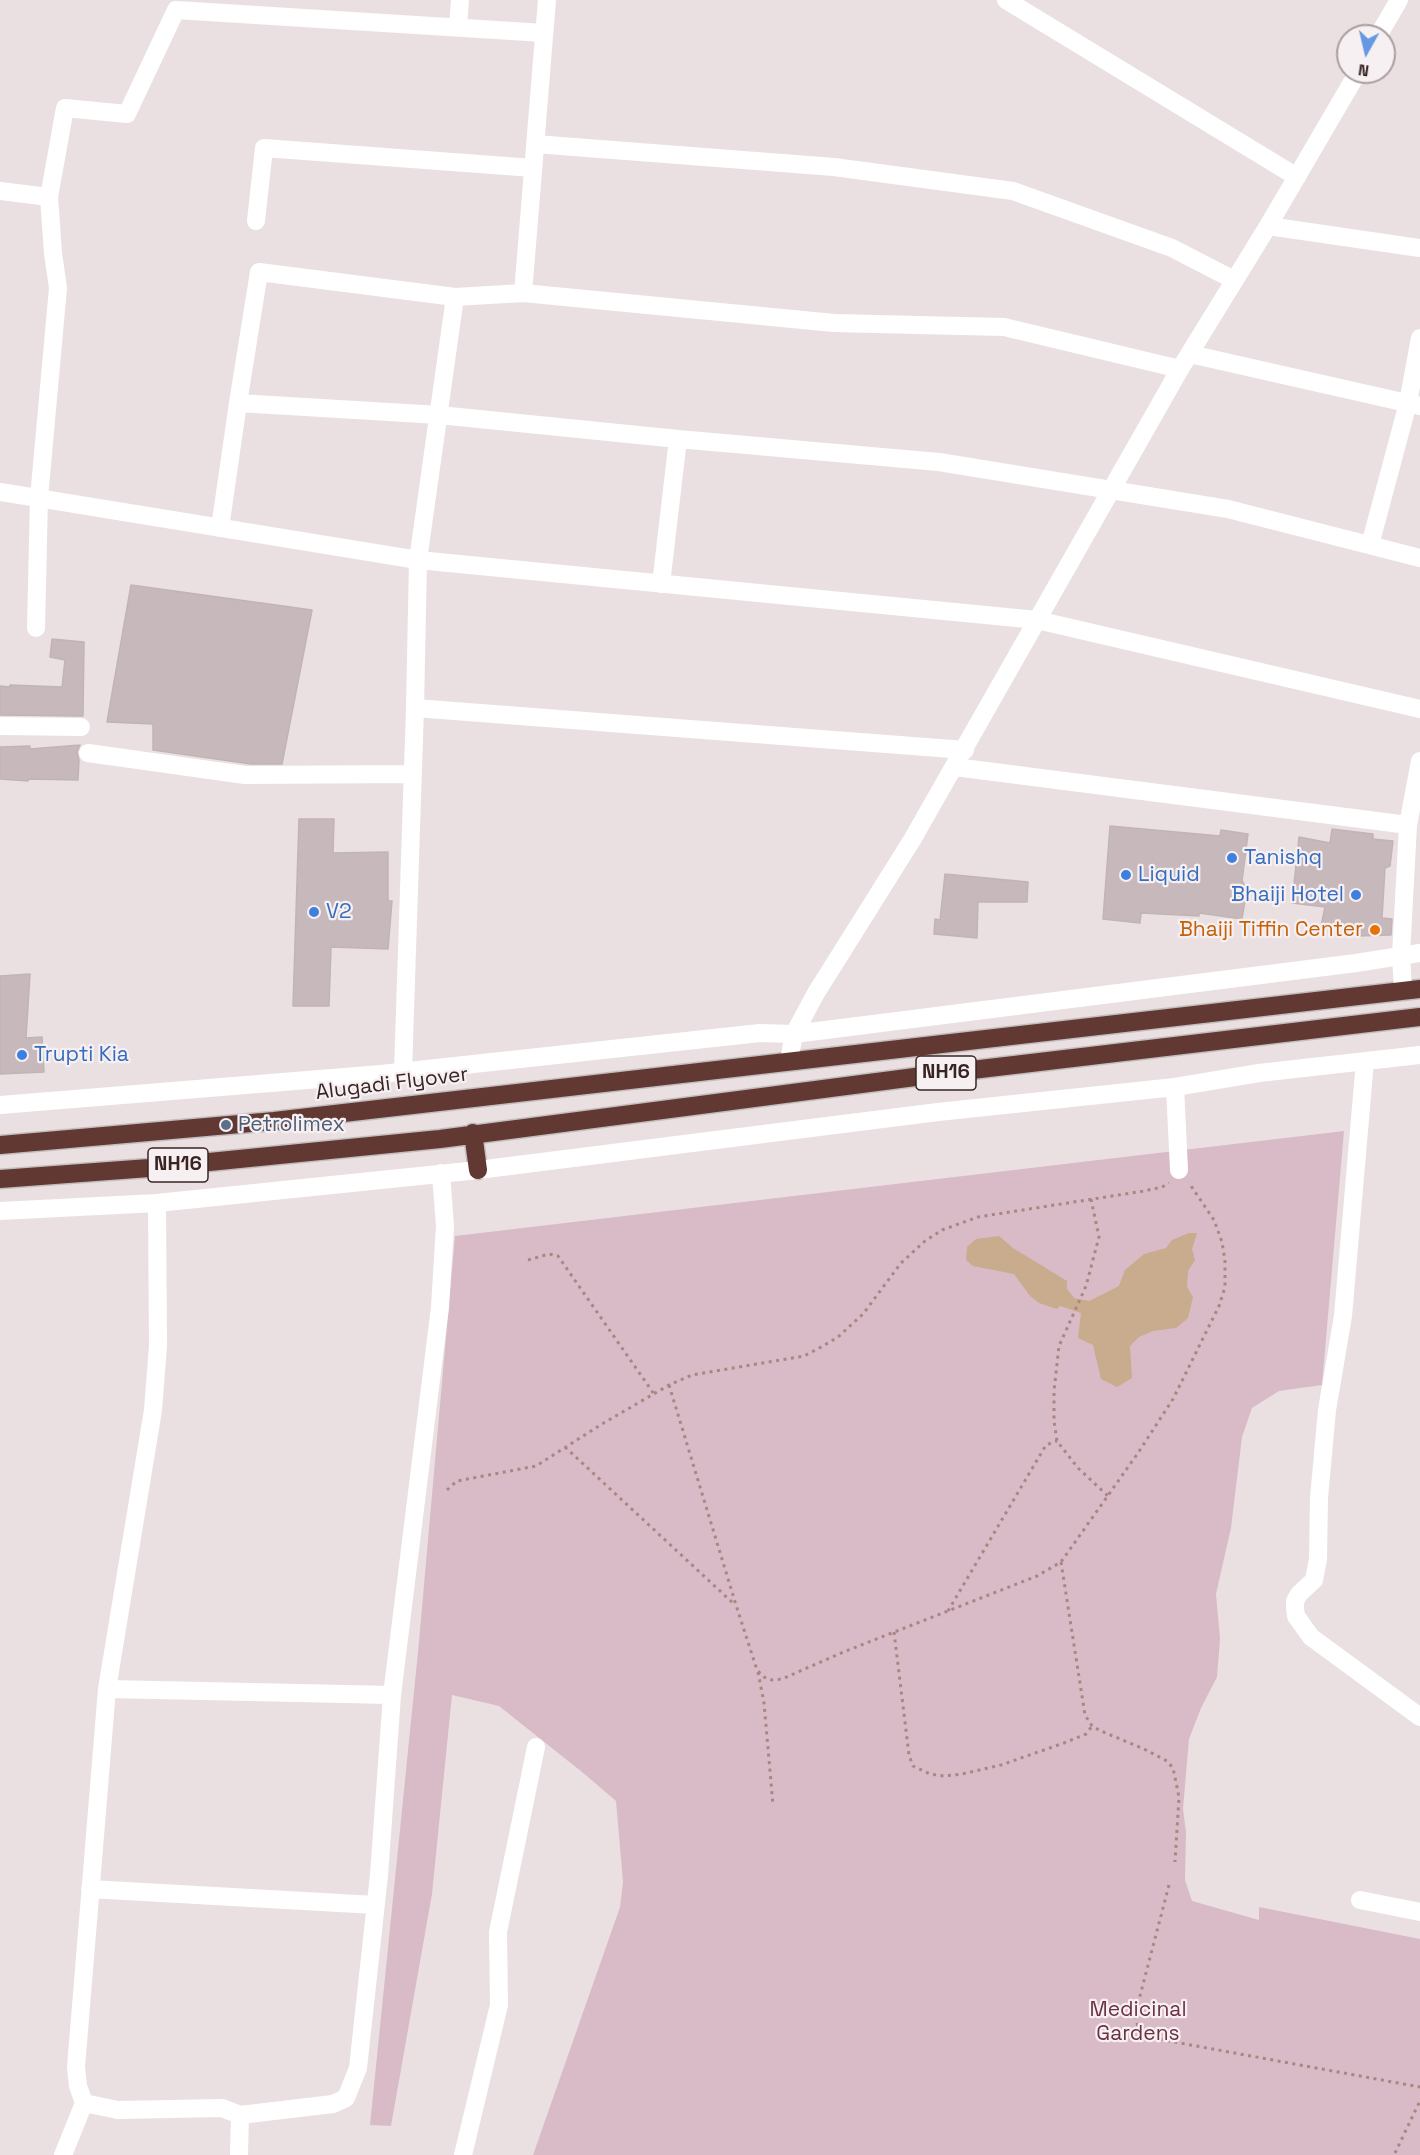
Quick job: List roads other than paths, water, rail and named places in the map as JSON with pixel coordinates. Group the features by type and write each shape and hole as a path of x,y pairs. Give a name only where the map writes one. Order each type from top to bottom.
{"highway":[{"name":"NH16","path":"789,1061 1412,990"},
{"name":"NH16","path":"0,1179 149,1168 440,1138 950,1072 1420,1017"},
{"name":"Alugadi Flyover","path":"0,1145 274,1121 789,1061"},
{"path":"473,1133 478,1170"}],"street":[{"path":"458,27 460,0"},
{"path":"523,293 547,0"},
{"path":"1005,0 1297,177"},
{"path":"1385,24 1399,0"},
{"path":"36,628 39,498 58,288 49,197 65,108 128,114 176,10 544,33"},
{"path":"789,1061 794,1034 816,993 955,767 1185,362 1351,84"},
{"path":"535,144 834,167 1013,191 1172,249 1234,280"},
{"path":"256,221 264,148 533,168"},
{"path":"0,191 49,197"},
{"path":"1268,226 1420,248"},
{"path":"220,528 259,273 456,297 523,293 834,323 1004,327 1414,405"},
{"path":"403,1071 418,560 456,297"},
{"path":"1370,545 1414,405 1420,338"},
{"path":"238,403 439,416 939,462 1228,509 1420,558"},
{"path":"661,584 678,439"},
{"path":"0,492 418,560 1037,620 1420,709"},
{"path":"415,708 964,750"},
{"path":"0,726 81,727"},
{"path":"88,753 245,775 412,774"},
{"path":"1412,990 1401,955 1408,825 1420,761"},
{"path":"955,767 1408,825"},
{"path":"0,1105 403,1071 760,1034 794,1034 1420,953"},
{"path":"0,1211 157,1203 478,1170 938,1112 1175,1088 1259,1073 1420,1055"},
{"path":"1365,1061 1343,1316 1326,1410 1319,1498 1318,1559 1314,1580 1299,1594 1295,1600 1295,1608 1296,1616 1311,1637 1420,1717"},
{"path":"1175,1088 1179,1170"},
{"path":"84,2103 118,2110 222,2108 240,2115 333,2104 346,2098 358,2068 380,1875 392,1695 440,1307 445,1226 441,1173"},
{"path":"63,2155 84,2103 78,2086 76,2067 107,1689 153,1410 158,1346 157,1203"},
{"path":"107,1689 392,1695"},
{"path":"463,2155 499,2005 498,1932 536,1747"},
{"path":"90,1889 375,1905"},
{"path":"1360,1900 1420,1912"},
{"path":"239,2155 240,2115"}],"place":[{"name":"Tanishq","path":"1232,858"},
{"name":"Liquid","path":"1126,875"},
{"name":"Bhaiji Hotel","path":"1356,895"},
{"name":"V2","path":"314,912"},
{"name":"Bhaiji Tiffin Center","path":"1375,930"},
{"name":"Trupti Kia","path":"22,1055"},
{"name":"Petrolimex","path":"226,1125"}],"park label":[{"name":"Medicinal Gardens","path":"1138,2022"}]}
